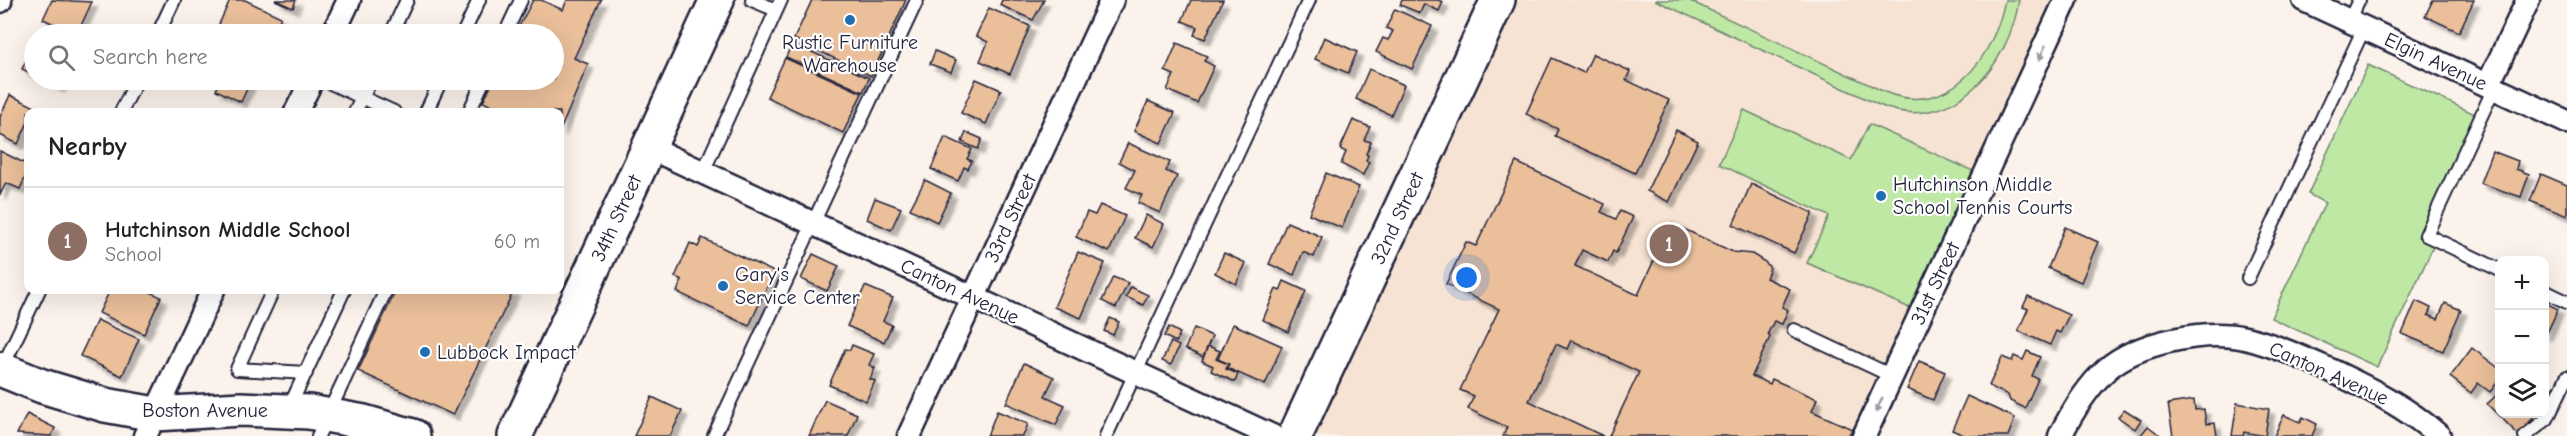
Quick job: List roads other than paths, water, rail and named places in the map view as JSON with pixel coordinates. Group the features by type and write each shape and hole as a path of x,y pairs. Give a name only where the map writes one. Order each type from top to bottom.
{"street":[{"path":"338,24 349,0"},
{"name":"34th Street","path":"515,436 717,0"},
{"name":"33rd Street","path":"909,436 1112,0"},
{"name":"32nd Street","path":"1295,436 1498,0"},
{"name":"31st Street","path":"1864,436 2066,0"},
{"name":"Elgin Avenue","path":"2304,0 2567,122"},
{"path":"2491,87 2528,0"},
{"path":"298,108 307,90"},
{"name":"Canton Avenue","path":"648,147 1272,436"},
{"path":"150,425 211,294"},
{"name":"Canton Avenue","path":"2060,436 2087,390 2108,368 2148,348 2205,334 2244,338 2287,350 2397,404 2439,436"},
{"name":"Boston Avenue","path":"0,370 105,405 150,425 241,409 288,411 322,425 413,436"}],"lane":[{"path":"163,24 174,0"},
{"path":"396,24 407,0"},
{"path":"468,24 479,0"},
{"path":"510,24 521,0"},
{"path":"703,172 778,5 752,0"},
{"path":"714,436 917,0"},
{"path":"1106,436 1309,0"},
{"path":"2248,278 2357,24 2359,0"},
{"path":"2491,87 2426,235 2495,268"},
{"path":"123,108 132,90"},
{"path":"345,90 385,108"},
{"path":"358,108 366,90"},
{"path":"428,108 436,90"},
{"path":"471,108 479,90"},
{"path":"2549,293 2567,302"},
{"path":"0,370 37,294"},
{"path":"271,294 237,369 306,373"},
{"path":"288,411 342,294"},
{"path":"322,425 384,294"},
{"path":"1794,330 1892,376"},
{"path":"2525,436 2547,419 2567,377"}],"place":[{"name":"Rustic Furniture Warehouse","path":"850,20"},
{"name":"Hutchinson Middle School Tennis Courts","path":"1881,196"},
{"name":"Hutchinson Middle School","path":"1669,244"},
{"name":"Gary's Service Center","path":"723,286"},
{"name":"Lubbock Impact","path":"425,352"}]}
